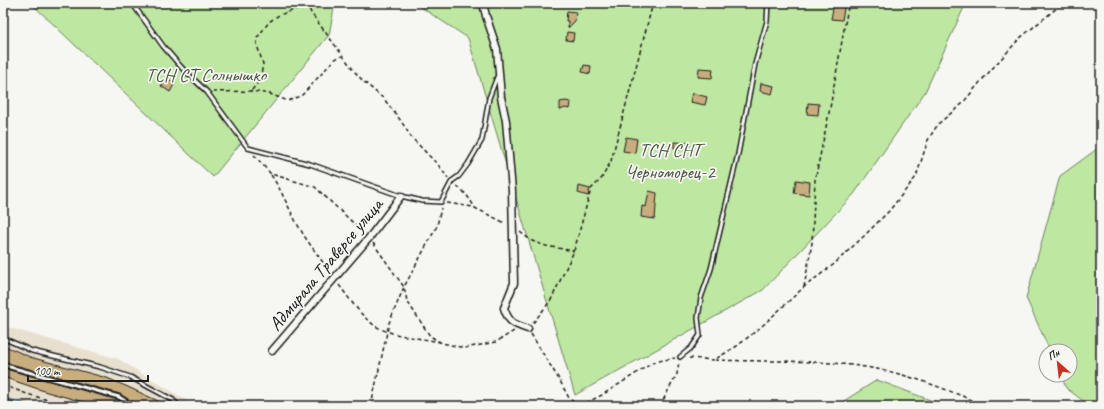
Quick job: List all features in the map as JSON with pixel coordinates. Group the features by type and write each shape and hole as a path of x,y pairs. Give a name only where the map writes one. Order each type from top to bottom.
{"street":[{"path":"483,3 497,49 501,97 506,121 512,191 514,283 504,308 508,319 515,325 528,329"},
{"name":"Адмирала Траверсе улица","path":"272,351 369,238 401,196"}],"lane":[{"path":"132,3 163,46 182,68 207,92 248,148 310,164 422,202 441,202 451,182 464,170 482,140 489,98 500,71"},
{"path":"680,357 691,348 700,335 698,318 702,298 711,269 738,154 755,64 767,21 768,3"},
{"path":"3,338 32,351 100,367 130,377 173,400 179,406"},
{"path":"3,364 119,397 133,406"}],"path":[{"path":"252,91 260,80 263,64 257,45 257,38 269,22 279,15 301,8 304,3"},
{"path":"307,3 311,13 342,56 363,81 384,99 411,137 439,166 451,182 464,191 471,199 475,208"},
{"path":"653,3 611,161 602,178 591,189 574,251 551,300 528,329 569,398 579,406 602,395 654,362 680,357 714,360 826,363 865,367 917,379 987,406"},
{"path":"804,287 812,243 815,180 830,108 848,7 853,3"},
{"path":"714,360 737,346 761,327 804,287 833,265 889,211 916,177 928,140 938,124 962,104 1020,38 1063,3"},
{"path":"207,92 252,91 270,94 288,101 302,95 335,59 342,56"},
{"path":"248,148 271,174 315,187 369,238 404,287 407,301 430,336 442,343 465,348 496,342 515,330"},
{"path":"371,406 389,323 404,287 437,226 441,212 441,202 466,205 475,208 513,227 532,241 546,246 574,251"},
{"path":"660,406 677,374 680,357"},
{"path":"3,385 27,394 69,406"}],"shaded area":[{"path":"3,326 118,359 196,406 3,406"}],"green space":[{"name":"ТСН СТ Солнышко","path":"31,3 335,3 329,35 213,177"},
{"name":"ТСН СНТ Черноморец-2","path":"966,3 925,92 854,194 763,290 575,395 468,38 416,4"},
{"path":"1101,146 1101,406 1090,406 1066,388 1064,383 1078,383 1078,343 1046,343 1026,298 1060,176"},
{"path":"877,380 946,406 836,406"}],"building":[{"path":"834,3 845,3 842,20 831,19"},
{"path":"567,11 576,12 575,21 568,28 568,21 566,21"},
{"path":"567,32 574,33 573,41 566,40"},
{"path":"584,65 591,66 590,74 582,72"},
{"path":"699,68 713,69 712,78 698,77"},
{"path":"166,78 175,83 170,92 161,86"},
{"path":"761,83 774,86 772,94 760,91"},
{"path":"692,93 707,97 705,105 690,102"},
{"path":"560,102 571,102 570,109 565,108 560,110"},
{"path":"808,103 819,104 818,115 807,114"},
{"path":"626,137 637,139 635,153 623,151"},
{"path":"674,142 690,143 689,149 674,148"},
{"path":"796,180 810,182 809,195 794,193"},
{"path":"579,186 590,189 588,196 578,193"},
{"path":"649,191 657,193 655,219 641,217 642,206 646,207"},
{"path":"3,345 30,357 107,378 169,406 136,406 135,403 120,394 11,364 3,360"},
{"path":"3,366 9,370 118,400 127,406 98,406 47,392 3,377"}],"waterway":[{"path":"3,398 31,406"}]}
